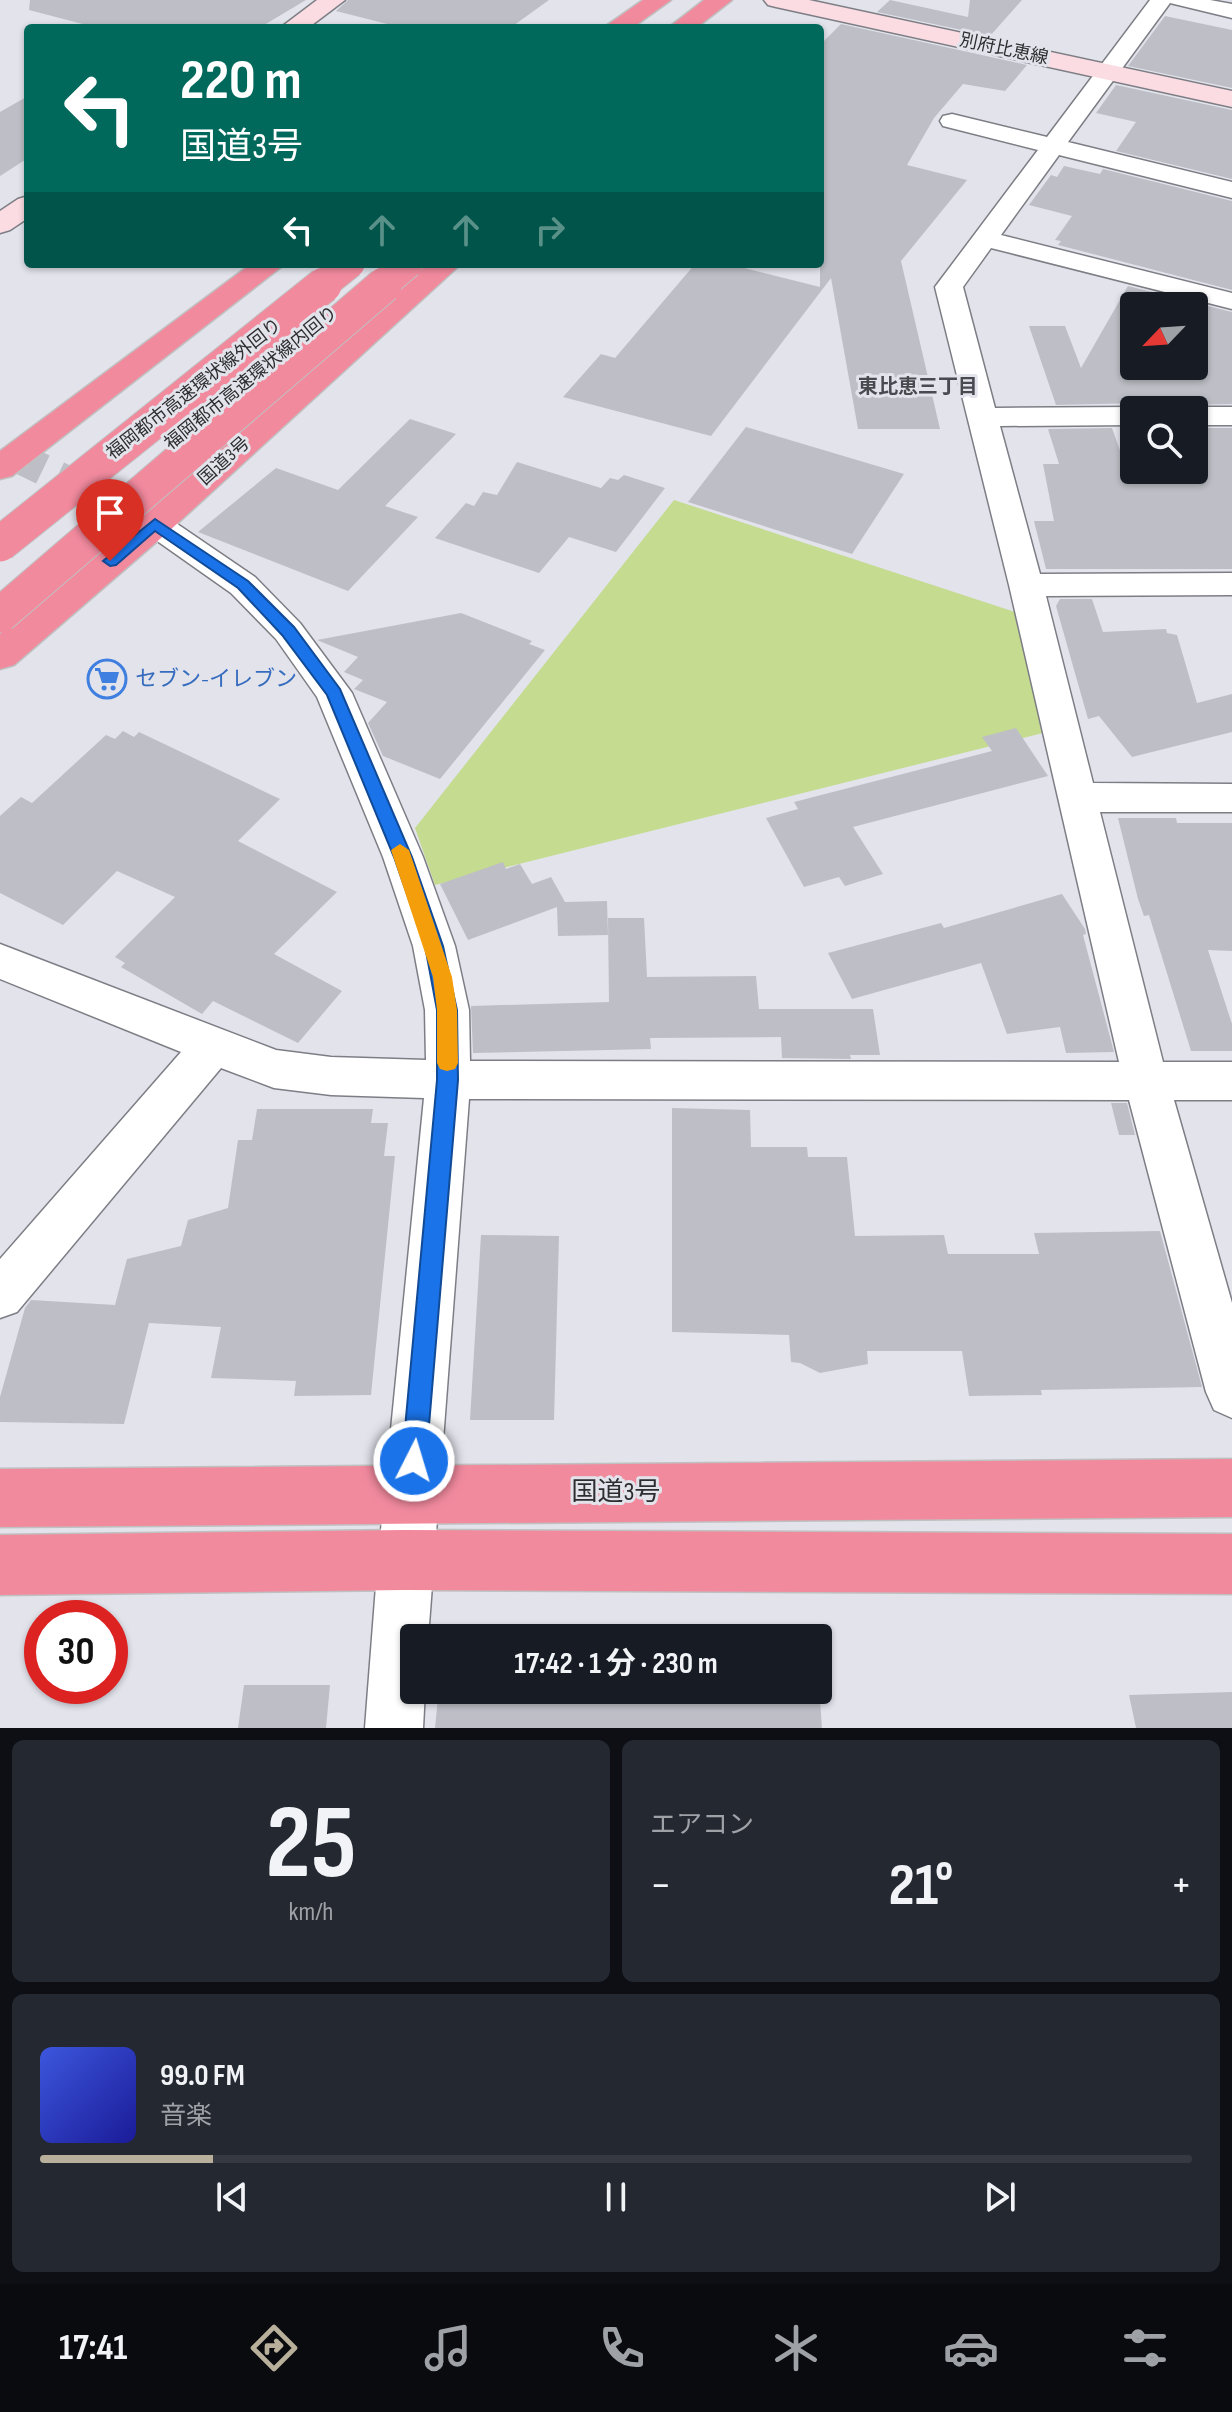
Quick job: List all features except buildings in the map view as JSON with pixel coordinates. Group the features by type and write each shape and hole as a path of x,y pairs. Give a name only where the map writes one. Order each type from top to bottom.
{"highway":[{"path":"621,24 659,0"},
{"path":"654,24 687,0"},
{"path":"689,24 731,5"},
{"path":"721,24 731,5"},
{"path":"5,458 265,268"},
{"path":"0,509 305,268"},
{"name":"福岡都市高速環状線外回り","path":"0,544 346,268"},
{"name":"福岡都市高速環状線内回り","path":"0,583 385,268"},
{"path":"0,615 404,268"},
{"name":"国道3号","path":"0,655 155,524 442,268"},
{"name":"国道3号","path":"0,1498 1232,1488"},
{"path":"0,1565 405,1560 1232,1564"}],"main road":[{"path":"298,24 333,0"},
{"name":"別府比恵線","path":"776,0 1232,99"},
{"path":"0,224 24,208"}],"street":[{"path":"1161,0 949,287 1026,585 1146,1081 1232,1392"},
{"path":"1178,0 1232,11"},
{"path":"952,121 1232,190"},
{"path":"986,239 1232,301"},
{"path":"984,417 1120,416"},
{"path":"1208,416 1232,416"},
{"path":"155,524 243,585 288,631 334,693 403,857 434,946 447,1010 448,1080 405,1560 394,1728"},
{"path":"1026,585 1232,584"},
{"path":"1075,797 1232,798"},
{"path":"0,961 274,1069 331,1076 448,1080 1232,1081"},
{"path":"0,1295 214,1045"}],"green space":[{"path":"674,500 1018,613 1047,732 435,885 415,828"}],"tunnel":[{"path":"15,456 155,524"}],"slow traffic":[{"path":"400,850 442,977 447,1010 447,1063"}],"place":[{"name":"セブン-イレブン","path":"107,679"}],"district":[{"name":"東比恵三丁目","path":"918,387"}],"route":[{"path":"110,561 155,524 210,559 243,585 288,631 334,693 403,857 434,946 447,1010 448,1080 414,1461"}]}
